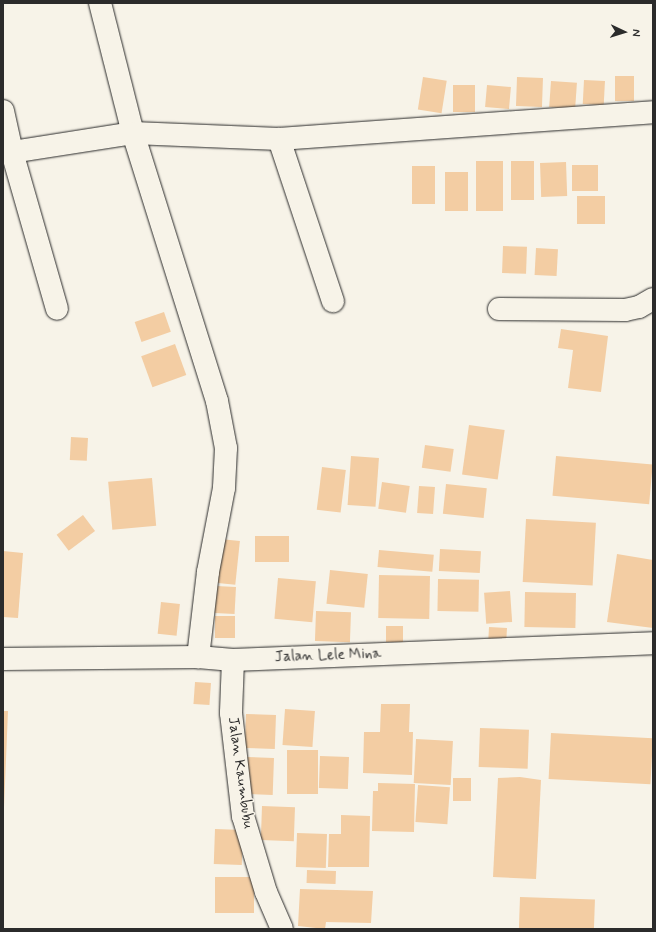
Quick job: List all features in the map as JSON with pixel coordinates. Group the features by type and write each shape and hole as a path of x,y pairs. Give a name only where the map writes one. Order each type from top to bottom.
{"street":[{"path":"100,3 133,133 217,401 226,448 224,488 208,572 198,657"},
{"path":"3,110 12,152 58,309"},
{"path":"12,152 133,133 279,139 653,112"},
{"path":"279,139 333,301"},
{"path":"499,309 625,310 639,307 653,299"},
{"name":"Jalan Lele Mina","path":"3,660 198,657 233,660 653,643"},
{"name":"Jalan Kaumbubu","path":"233,660 231,713 243,816 266,892 282,929"}],"building":[{"path":"615,76 634,76 634,101 615,101"},
{"path":"423,77 447,81 442,113 418,110"},
{"path":"517,77 543,78 542,107 516,106"},
{"path":"584,80 605,81 604,105 583,104"},
{"path":"551,81 577,83 575,109 549,107"},
{"path":"453,85 475,85 475,112 453,112"},
{"path":"487,85 511,87 509,109 485,107"},
{"path":"476,161 503,161 503,211 476,211"},
{"path":"511,161 534,161 534,200 511,200"},
{"path":"566,162 567,196 541,197 540,163"},
{"path":"572,165 598,165 598,191 572,191"},
{"path":"412,166 435,166 435,204 412,204"},
{"path":"445,172 468,172 468,211 445,211"},
{"path":"577,196 605,196 605,224 577,224"},
{"path":"503,246 527,247 526,274 502,273"},
{"path":"536,248 558,249 557,276 535,275"},
{"path":"164,312 171,332 142,342 135,322"},
{"path":"561,329 608,336 601,392 568,388 573,350 558,348"},
{"path":"175,344 186,375 152,387 141,356"},
{"path":"469,425 505,430 498,480 462,475"},
{"path":"71,437 88,438 87,461 70,460"},
{"path":"425,445 454,449 451,472 422,468"},
{"path":"351,456 379,458 376,507 348,505"},
{"path":"556,456 653,464 649,504 553,496"},
{"path":"322,467 346,470 341,513 317,510"},
{"path":"152,478 156,526 112,530 108,482"},
{"path":"382,482 410,486 406,513 378,509"},
{"path":"446,484 487,488 484,518 443,514"},
{"path":"419,486 435,487 433,514 417,513"},
{"path":"83,515 95,531 69,551 57,535"},
{"path":"526,519 596,523 593,586 523,582"},
{"path":"255,536 289,536 289,562 255,562"},
{"path":"220,539 240,541 235,585 215,583"},
{"path":"440,549 481,551 480,573 439,571"},
{"path":"379,550 434,555 432,572 378,567"},
{"path":"3,551 23,553 18,618 3,617"},
{"path":"617,554 653,560 653,628 607,622"},
{"path":"330,570 368,574 364,608 326,604"},
{"path":"379,575 430,576 429,619 378,618"},
{"path":"278,578 316,581 312,622 274,619"},
{"path":"438,579 479,580 478,612 437,611"},
{"path":"216,586 236,587 235,614 215,613"},
{"path":"510,591 512,622 486,624 484,593"},
{"path":"525,592 576,593 575,628 524,627"},
{"path":"161,602 180,604 177,636 158,634"},
{"path":"316,611 351,612 350,642 315,641"},
{"path":"215,616 235,616 235,638 215,638"},
{"path":"386,626 403,626 403,642 386,642"},
{"path":"489,627 507,628 506,646 488,645"},
{"path":"195,682 211,683 209,705 193,704"},
{"path":"381,704 410,704 409,732 413,732 412,775 363,773 364,732 380,732"},
{"path":"285,709 315,711 312,747 282,745"},
{"path":"3,711 8,711 4,808 3,808"},
{"path":"246,714 276,715 275,749 245,748"},
{"path":"480,728 529,730 528,769 479,767"},
{"path":"551,733 653,738 650,784 549,779"},
{"path":"416,739 453,741 451,785 414,783"},
{"path":"287,750 318,750 318,794 287,794"},
{"path":"320,756 349,757 348,789 319,788"},
{"path":"247,757 274,758 273,795 246,794"},
{"path":"520,777 541,780 536,879 493,877 498,778"},
{"path":"453,778 471,778 471,801 453,801"},
{"path":"378,783 415,784 414,832 372,831 373,791 378,791"},
{"path":"418,785 450,787 447,824 415,822"},
{"path":"262,806 295,807 294,841 261,840"},
{"path":"341,815 370,816 369,867 328,867 329,834 341,834"},
{"path":"215,829 243,830 242,865 214,864"},
{"path":"297,833 327,834 326,868 296,867"},
{"path":"307,870 336,871 336,884 307,883"},
{"path":"215,877 254,877 254,913 215,913"},
{"path":"300,889 373,891 371,923 326,922 325,929 298,926"},
{"path":"520,897 595,900 594,929 519,929"}]}
